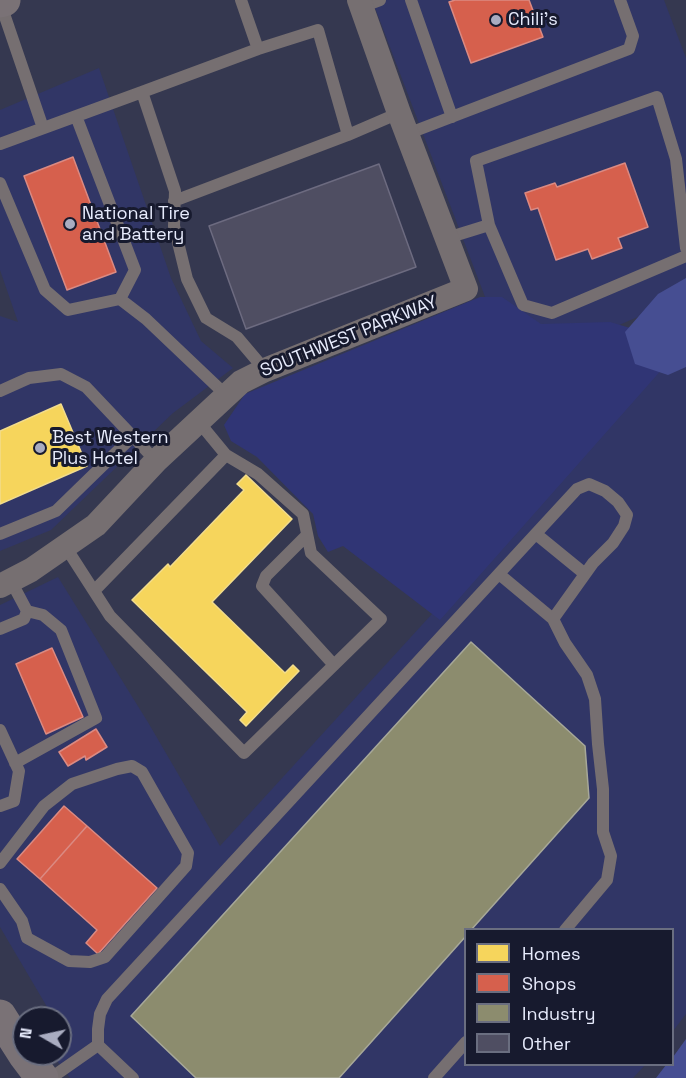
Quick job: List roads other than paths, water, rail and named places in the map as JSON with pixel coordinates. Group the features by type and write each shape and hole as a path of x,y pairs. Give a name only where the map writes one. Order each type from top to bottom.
{"main road":[{"path":"0,1016 12,1035"}],"street":[{"name":"SOUTHWEST PARKWAY","path":"5,583 31,570 96,525 156,462 241,382 265,370 466,290 403,123 367,2"}],"lane":[{"path":"241,0 258,49"},
{"path":"411,0 452,117"},
{"path":"174,201 348,135 403,123 452,117 629,50 633,36 620,0"},
{"path":"1,1 44,128"},
{"path":"0,144 258,49 318,30 348,135"},
{"path":"142,92 175,191 174,226 187,279 206,318 237,337 265,370"},
{"path":"686,248 676,159 657,97 476,161 489,225 523,304 552,313 686,256"},
{"path":"76,116 135,270 120,299"},
{"path":"0,183 45,290 68,310 120,299 146,319 227,396"},
{"path":"447,238 489,225"},
{"path":"0,391 29,378 61,374 86,387 156,462"},
{"path":"65,546 110,616 244,753 381,619 311,553 303,514 258,474 226,454 198,421"},
{"path":"0,534 56,511 132,437"},
{"path":"94,591 226,454"},
{"path":"133,1078 98,1045 100,1014 107,999 578,489 589,484 605,491 618,502 627,515 624,526 613,543 585,574 553,619"},
{"path":"536,534 585,574"},
{"path":"307,535 266,576 262,586 334,665"},
{"path":"499,574 553,619 565,643 587,675 595,699 603,789 603,832 610,856 607,880 567,928"},
{"path":"5,583 27,611 43,615 61,630 96,718 15,763"},
{"path":"0,629 24,619 27,611"},
{"path":"0,730 19,771 14,801 0,806"},
{"path":"0,863 44,806 72,784 132,766 142,772 188,853 186,866 105,957 90,962 69,961 27,938 22,921 0,889"},
{"path":"434,1078 464,1043"},
{"path":"51,1078 98,1045"}],"place":[{"name":"Chili's","path":"496,20"},
{"name":"National Tire and Battery","path":"70,224"},
{"name":"Best Western Plus Hotel","path":"40,448"}]}
